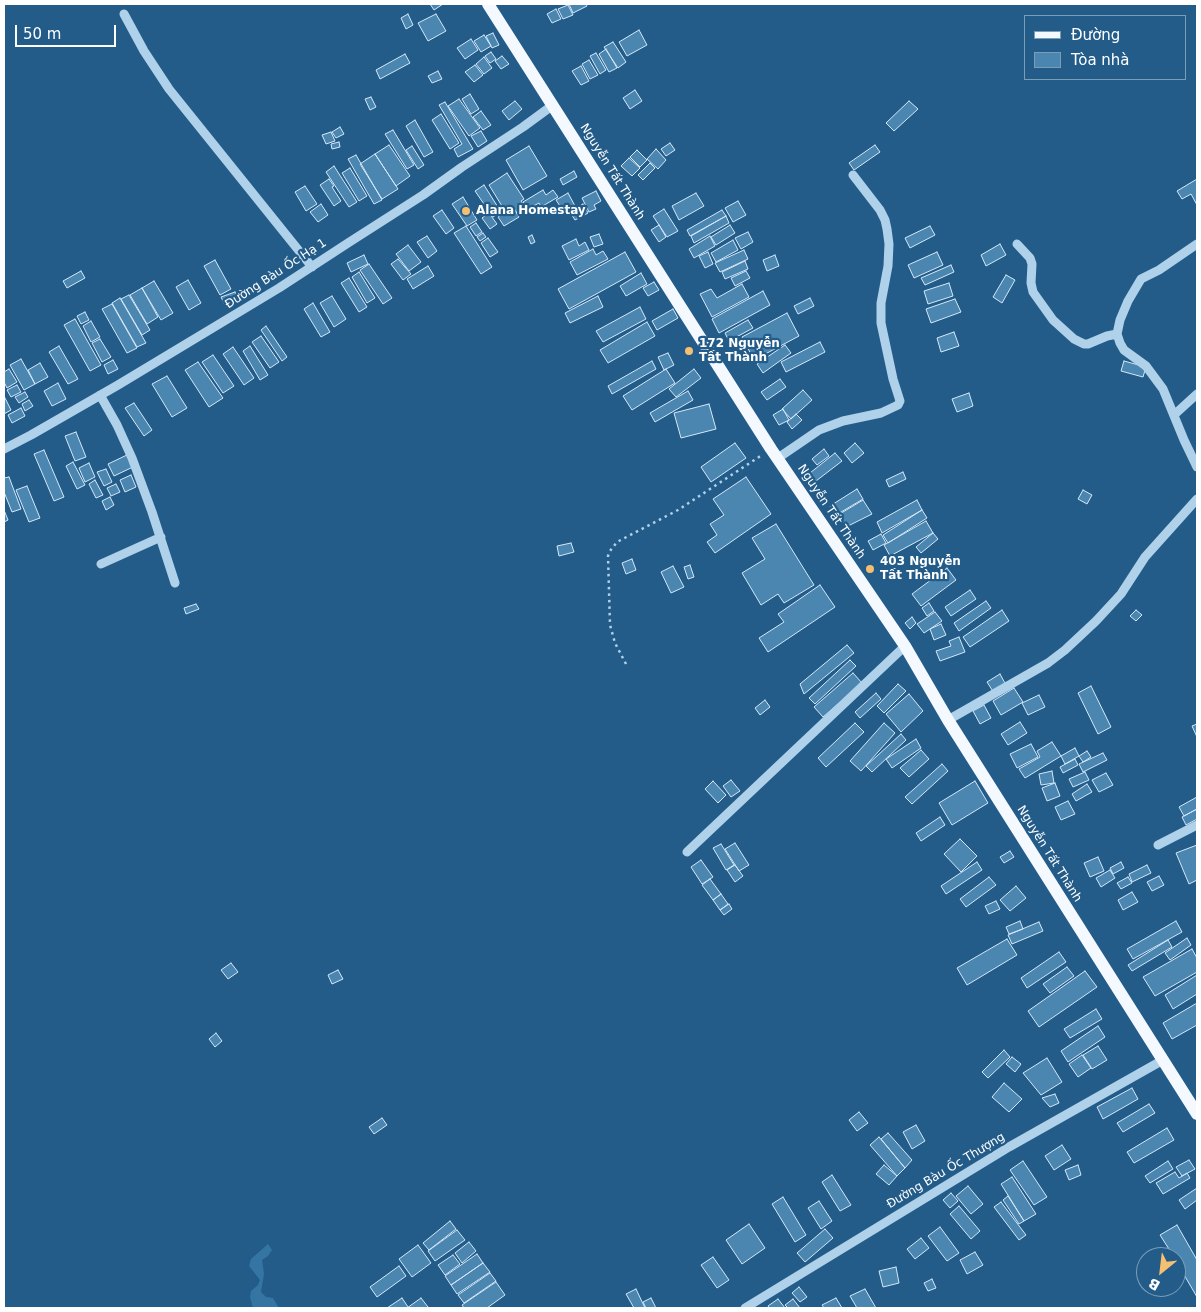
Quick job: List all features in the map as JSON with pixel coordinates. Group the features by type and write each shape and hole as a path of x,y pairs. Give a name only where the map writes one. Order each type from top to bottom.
{"main road":[{"name":"Nguyễn Tất Thành","path":"488,4 775,453 905,646 948,720 1197,1114"}],"street":[{"path":"124,14 144,51 169,88 312,267"},
{"name":"Đường Bàu Ốc Hạ 1","path":"4,448 32,435 312,267 423,195 554,105"},
{"path":"775,453 828,426 843,420 882,413 898,405 900,401 893,379 881,323 881,303 889,244 885,220 880,210 853,175"},
{"path":"1017,244 1030,258 1032,264 1031,283 1033,292 1049,315 1074,339 1088,344 1117,334"},
{"path":"1197,244 1159,270 1141,279 1124,310 1117,334 1124,350 1146,366 1163,389 1197,467"},
{"path":"1174,415 1197,394"},
{"path":"100,395 117,425 132,458 161,537 175,583"},
{"path":"948,720 1048,663 1065,650 1096,621 1120,594 1144,557 1197,499"},
{"path":"101,564 161,537"},
{"path":"687,852 905,646"},
{"path":"1158,845 1197,825"},
{"name":"Đường Bàu Ốc Thượng","path":"745,1308 1009,1147 1163,1060"}],"path":[{"path":"626,664 615,643 610,625 608,556 610,551 617,542 678,510 775,453"}],"shaded area":[{"path":"268,1244 272,1250 262,1260 264,1274 261,1292 266,1297 273,1298 279,1308 253,1308 250,1297 251,1291 258,1285 260,1280 249,1266 251,1259"}],"building":[{"path":"430,4 443,4 434,10"},
{"path":"569,4 586,4 587,6 573,13"},
{"path":"568,5 573,15 563,19 558,9"},
{"path":"556,9 561,19 552,23 547,14"},
{"path":"408,14 413,25 406,29 401,18"},
{"path":"436,14 446,31 428,41 418,23"},
{"path":"639,30 647,45 627,56 619,42"},
{"path":"493,33 499,45 492,48 486,36"},
{"path":"484,35 491,46 481,52 474,41"},
{"path":"471,39 478,50 465,59 457,48"},
{"path":"613,42 626,62 618,68 604,47"},
{"path":"606,49 617,68 609,72 599,54"},
{"path":"491,52 496,59 490,63 485,56"},
{"path":"596,53 606,70 600,74 590,56"},
{"path":"405,54 410,63 380,79 376,70"},
{"path":"502,56 509,64 501,69 495,61"},
{"path":"484,57 492,68 484,74 476,64"},
{"path":"589,60 598,75 590,79 582,64"},
{"path":"475,65 483,75 474,82 465,72"},
{"path":"581,66 589,81 581,85 572,71"},
{"path":"438,71 442,79 432,83 428,76"},
{"path":"635,90 642,101 630,109 623,98"},
{"path":"470,94 479,109 471,114 462,99"},
{"path":"371,97 376,107 370,110 365,99"},
{"path":"459,99 480,128 469,136 448,106"},
{"path":"515,101 522,109 509,120 502,111"},
{"path":"909,101 918,109 894,131 886,123"},
{"path":"445,102 473,149 458,157 454,149 462,144 439,105"},
{"path":"481,111 491,125 483,130 473,117"},
{"path":"441,114 459,143 450,149 432,120"},
{"path":"415,120 433,152 424,157 406,126"},
{"path":"340,127 344,134 336,138 332,132"},
{"path":"393,130 414,165 407,169 385,134"},
{"path":"481,131 487,141 478,147 471,136"},
{"path":"331,132 335,141 326,144 322,135"},
{"path":"339,142 340,147 332,149 331,144"},
{"path":"670,143 675,150 666,156 661,149"},
{"path":"389,145 410,176 396,186 375,154"},
{"path":"875,145 880,152 854,170 849,163"},
{"path":"412,146 424,165 418,169 406,150"},
{"path":"529,146 547,176 523,190 506,160"},
{"path":"656,149 666,160 658,169 647,159"},
{"path":"637,150 647,160 640,167 630,157"},
{"path":"375,154 398,189 382,199 360,164"},
{"path":"356,155 382,200 374,204 348,159"},
{"path":"629,158 640,168 632,176 621,166"},
{"path":"650,163 655,168 643,180 638,175"},
{"path":"334,166 357,202 349,207 326,172"},
{"path":"350,168 367,196 359,201 342,173"},
{"path":"574,171 577,177 563,185 560,179"},
{"path":"507,173 524,199 521,201 527,210 518,215 513,206 505,211 489,185"},
{"path":"329,179 341,201 334,206 320,185"},
{"path":"1197,179 1197,205 1191,194 1182,199 1177,191"},
{"path":"484,185 501,212 493,217 475,191"},
{"path":"305,186 317,204 306,211 295,192"},
{"path":"543,190 546,195 553,190 558,197 541,207 539,203 528,209 523,202"},
{"path":"596,191 601,201 594,205 596,209 589,212 582,198"},
{"path":"568,193 575,206 564,212 556,200"},
{"path":"696,193 704,206 679,220 672,206"},
{"path":"463,197 477,220 467,226 452,204"},
{"path":"738,201 746,215 733,222 725,208"},
{"path":"321,204 328,215 318,222 310,212"},
{"path":"583,204 588,213 575,220 570,212"},
{"path":"513,207 519,217 504,226 498,217"},
{"path":"664,209 678,231 667,237 653,216"},
{"path":"442,210 454,228 446,234 433,216"},
{"path":"722,210 726,216 690,236 687,230"},
{"path":"489,213 497,224 490,229 482,218"},
{"path":"726,216 729,223 694,243 691,236"},
{"path":"476,223 482,232 476,236 470,227"},
{"path":"659,225 666,237 659,242 651,230"},
{"path":"730,225 735,233 716,245 711,237"},
{"path":"466,226 492,267 481,274 454,233"},
{"path":"930,226 935,235 910,248 905,238"},
{"path":"748,232 753,242 741,249 735,238"},
{"path":"483,233 486,237 480,241 477,237"},
{"path":"599,234 603,244 594,247 590,237"},
{"path":"532,235 535,242 531,244 528,237"},
{"path":"427,236 437,251 428,258 417,242"},
{"path":"710,236 715,246 694,258 689,249"},
{"path":"488,238 498,252 490,257 481,243"},
{"path":"576,239 579,246 585,242 589,250 569,260 562,246"},
{"path":"733,240 738,250 716,262 711,253"},
{"path":"1000,244 1006,255 986,266 981,255"},
{"path":"408,245 421,262 409,271 396,254"},
{"path":"593,249 596,255 603,251 608,259 577,275 570,262"},
{"path":"744,250 748,259 720,272 715,263"},
{"path":"625,252 636,272 569,309 558,289"},
{"path":"708,252 713,264 705,268 699,256"},
{"path":"937,252 943,265 914,278 908,265"},
{"path":"364,255 368,264 351,272 347,263"},
{"path":"775,255 779,266 767,271 763,260"},
{"path":"398,259 411,274 403,280 391,264"},
{"path":"215,260 231,289 220,295 204,266"},
{"path":"745,261 748,269 725,279 722,272"},
{"path":"369,264 392,298 383,304 360,270"},
{"path":"951,265 954,272 925,285 921,278"},
{"path":"428,266 434,276 413,289 407,279"},
{"path":"81,271 85,278 67,288 63,281"},
{"path":"746,271 750,278 735,286 731,278"},
{"path":"359,272 375,298 367,303 352,277"},
{"path":"641,273 647,284 626,296 620,286"},
{"path":"1006,275 1015,280 1002,303 993,297"},
{"path":"349,278 367,307 359,312 341,283"},
{"path":"188,280 201,303 189,310 176,287"},
{"path":"154,281 173,313 161,320 142,288"},
{"path":"654,282 659,290 648,296 643,288"},
{"path":"949,283 953,296 928,304 924,291"},
{"path":"742,284 749,297 712,317 700,294 711,289 717,298"},
{"path":"142,288 158,317 147,324 130,295"},
{"path":"763,291 770,305 719,333 712,319"},
{"path":"235,292 239,301 226,307 221,297"},
{"path":"129,295 150,330 142,335 121,299"},
{"path":"332,296 346,319 334,327 320,303"},
{"path":"598,296 603,307 570,323 565,313"},
{"path":"120,298 146,343 137,347 112,303"},
{"path":"810,298 814,306 798,314 794,306"},
{"path":"955,299 961,312 931,323 926,309"},
{"path":"313,303 330,332 321,337 304,309"},
{"path":"112,304 137,348 127,353 102,309"},
{"path":"640,307 646,319 603,342 596,331"},
{"path":"673,309 678,318 657,330 652,321"},
{"path":"85,312 89,320 81,324 77,316"},
{"path":"787,313 799,336 754,360 742,337"},
{"path":"75,319 101,365 90,371 64,325"},
{"path":"748,320 753,328 729,341 725,333"},
{"path":"91,321 100,337 91,342 83,326"},
{"path":"647,322 655,336 608,363 600,350"},
{"path":"266,326 287,357 282,361 261,330"},
{"path":"954,332 959,346 941,352 937,338"},
{"path":"261,336 279,362 270,368 252,342"},
{"path":"100,339 111,357 102,362 92,343"},
{"path":"820,342 825,352 786,372 781,362"},
{"path":"785,345 791,353 763,373 757,364"},
{"path":"59,346 78,379 68,384 49,352"},
{"path":"250,346 268,375 260,380 243,351"},
{"path":"233,347 254,378 244,385 223,354"},
{"path":"668,353 674,365 664,370 658,357"},
{"path":"213,355 234,386 223,393 202,362"},
{"path":"21,359 35,384 24,390 10,365"},
{"path":"113,360 118,369 108,374 104,365"},
{"path":"652,361 656,369 612,394 608,386"},
{"path":"1124,361 1146,367 1143,377 1121,371"},
{"path":"198,362 223,398 209,407 185,370"},
{"path":"40,363 48,377 35,384 28,370"},
{"path":"9,369 17,382 7,388 4,382 4,372"},
{"path":"666,369 675,383 632,410 623,396"},
{"path":"694,369 701,378 676,397 669,389"},
{"path":"167,376 187,408 172,417 152,384"},
{"path":"780,379 786,387 767,400 761,392"},
{"path":"58,383 66,399 52,406 44,391"},
{"path":"17,385 21,392 11,397 7,390"},
{"path":"803,390 812,400 791,419 782,409"},
{"path":"688,391 693,400 655,422 650,413"},
{"path":"25,392 28,397 19,403 15,397"},
{"path":"969,393 973,406 957,412 952,399"},
{"path":"4,396 11,410 4,414"},
{"path":"29,400 33,406 25,411 22,404"},
{"path":"134,403 152,430 144,436 125,408"},
{"path":"709,404 716,429 681,438 674,413"},
{"path":"21,408 25,416 12,423 8,415"},
{"path":"783,409 789,420 779,425 773,415"},
{"path":"796,414 802,420 792,429 787,422"},
{"path":"76,432 86,457 75,461 65,436"},
{"path":"735,443 746,458 711,482 701,467"},
{"path":"855,443 864,453 852,463 844,453"},
{"path":"824,449 829,456 817,465 812,459"},
{"path":"44,450 64,497 54,501 34,454"},
{"path":"835,453 842,461 816,481 810,473"},
{"path":"129,454 135,466 114,476 108,464"},
{"path":"73,462 85,485 77,489 66,466"},
{"path":"89,463 95,477 85,482 79,468"},
{"path":"106,469 112,482 104,486 97,472"},
{"path":"903,472 906,479 889,487 886,480"},
{"path":"131,475 136,487 125,492 120,480"},
{"path":"9,477 21,509 12,512 4,492 4,478"},
{"path":"746,477 771,514 715,553 707,542 717,535 710,524 724,515 713,499"},
{"path":"95,480 103,495 96,498 89,484"},
{"path":"116,484 120,492 111,496 107,488"},
{"path":"27,486 40,518 29,522 16,490"},
{"path":"857,489 863,499 836,515 830,506"},
{"path":"1083,490 1092,495 1087,504 1078,499"},
{"path":"110,497 114,505 106,510 102,501"},
{"path":"863,500 872,514 846,527 838,515"},
{"path":"917,500 922,510 882,533 877,522"},
{"path":"4,510 8,520 4,522"},
{"path":"922,510 927,518 888,543 883,535"},
{"path":"926,521 933,533 890,556 884,545"},
{"path":"776,524 814,585 784,603 778,594 761,605 742,573 765,559 752,538"},
{"path":"933,533 938,539 921,553 916,547"},
{"path":"881,534 886,543 873,550 868,541"},
{"path":"571,543 574,552 559,556 557,546"},
{"path":"632,559 636,570 626,574 622,563"},
{"path":"690,565 694,577 688,579 684,567"},
{"path":"673,566 684,587 671,593 661,572"},
{"path":"947,568 956,580 921,606 912,594"},
{"path":"820,585 835,607 768,652 759,638 784,622 778,614"},
{"path":"970,590 976,599 951,616 945,607"},
{"path":"986,601 991,608 959,631 954,623"},
{"path":"929,603 934,611 927,616 922,608"},
{"path":"196,604 199,609 186,614 184,608"},
{"path":"1002,610 1009,621 970,647 963,637"},
{"path":"1136,610 1142,615 1136,621 1130,616"},
{"path":"935,612 942,621 924,633 917,624"},
{"path":"912,617 916,623 910,629 905,623"},
{"path":"941,624 946,635 934,640 930,629"},
{"path":"959,637 965,652 940,661 936,651 951,646 949,641"},
{"path":"847,645 854,653 804,694 800,684"},
{"path":"850,660 856,666 815,704 809,698"},
{"path":"853,673 862,683 823,717 814,707"},
{"path":"1000,674 1006,685 994,693 987,682"},
{"path":"898,684 906,691 884,713 877,706"},
{"path":"1091,686 1111,727 1098,734 1078,693"},
{"path":"1014,688 1023,702 1001,715 993,701"},
{"path":"876,693 881,699 860,718 855,712"},
{"path":"909,694 923,711 901,732 886,714"},
{"path":"1039,695 1045,707 1028,715 1022,703"},
{"path":"765,700 770,707 760,715 755,708"},
{"path":"984,705 991,718 980,724 973,711"},
{"path":"1020,722 1027,733 1008,745 1001,734"},
{"path":"855,723 864,732 826,767 818,758"},
{"path":"884,723 895,733 861,771 850,761"},
{"path":"1197,724 1197,737 1192,726"},
{"path":"901,734 906,740 872,772 866,766"},
{"path":"916,739 921,748 892,768 886,759"},
{"path":"1052,742 1061,756 1025,778 1019,769 1040,757 1037,751"},
{"path":"1031,744 1038,757 1017,768 1010,754"},
{"path":"1075,748 1079,756 1065,764 1061,756"},
{"path":"921,750 929,759 909,777 900,768"},
{"path":"1087,751 1091,757 1083,762 1079,756"},
{"path":"1103,753 1107,760 1083,772 1079,764"},
{"path":"1075,759 1078,765 1063,773 1060,767"},
{"path":"942,764 948,771 912,804 905,797"},
{"path":"1052,771 1054,783 1041,785 1039,774"},
{"path":"1085,772 1089,780 1073,787 1069,779"},
{"path":"1106,773 1113,785 1099,792 1092,780"},
{"path":"731,780 740,791 731,797 723,786"},
{"path":"713,781 726,795 718,803 705,789"},
{"path":"975,781 988,803 952,825 939,803"},
{"path":"1055,783 1060,796 1047,801 1042,788"},
{"path":"1087,784 1092,792 1076,801 1072,794"},
{"path":"1197,797 1197,809 1184,816 1179,807"},
{"path":"1068,801 1075,814 1061,820 1055,807"},
{"path":"1197,809 1197,819 1186,825 1182,817"},
{"path":"940,817 945,825 921,841 916,833"},
{"path":"960,839 977,856 961,872 944,854"},
{"path":"735,843 749,865 739,871 725,849"},
{"path":"721,844 734,865 726,870 713,848"},
{"path":"1197,845 1197,880 1189,884 1176,853"},
{"path":"1010,851 1014,857 1004,863 1000,857"},
{"path":"1098,857 1104,871 1090,877 1084,863"},
{"path":"701,860 713,877 702,884 691,867"},
{"path":"977,862 982,870 946,894 941,886"},
{"path":"1121,862 1124,868 1113,874 1110,868"},
{"path":"735,865 743,876 735,882 727,870"},
{"path":"1147,865 1151,873 1132,882 1129,874"},
{"path":"1110,870 1115,878 1101,887 1096,878"},
{"path":"1159,876 1164,885 1152,891 1147,882"},
{"path":"989,877 996,885 966,907 960,899"},
{"path":"1128,877 1132,883 1121,889 1117,883"},
{"path":"710,879 721,894 713,900 702,885"},
{"path":"1016,886 1026,898 1010,911 1000,900"},
{"path":"1132,892 1138,902 1123,910 1118,900"},
{"path":"721,894 728,904 720,910 713,900"},
{"path":"996,901 1000,909 989,914 985,906"},
{"path":"729,904 732,909 724,915 720,910"},
{"path":"1020,921 1023,929 1009,934 1006,927"},
{"path":"1176,921 1182,932 1133,959 1127,949"},
{"path":"1039,922 1043,931 1012,944 1008,935"},
{"path":"1187,938 1191,945 1170,960 1165,953"},
{"path":"1007,939 1017,955 967,985 957,968"},
{"path":"1168,940 1172,947 1132,971 1128,965"},
{"path":"1192,949 1197,958 1197,972 1155,996 1143,977"},
{"path":"1059,952 1066,962 1027,988 1021,978"},
{"path":"231,963 238,972 228,979 221,970"},
{"path":"1067,967 1074,976 1050,993 1043,984"},
{"path":"338,970 343,979 332,984 328,975"},
{"path":"1085,971 1097,987 1039,1027 1028,1011"},
{"path":"1197,975 1197,994 1173,1009 1165,995"},
{"path":"1197,1003 1197,1025 1172,1039 1163,1023"},
{"path":"1096,1009 1102,1019 1070,1038 1064,1029"},
{"path":"1098,1026 1105,1037 1068,1062 1061,1051"},
{"path":"216,1033 222,1041 215,1047 209,1039"},
{"path":"1098,1046 1107,1060 1092,1069 1083,1055"},
{"path":"1004,1050 1010,1057 988,1078 982,1072"},
{"path":"1082,1055 1091,1068 1078,1077 1069,1064"},
{"path":"1012,1057 1021,1064 1015,1072 1006,1064"},
{"path":"1047,1058 1062,1082 1041,1095 1023,1073"},
{"path":"1004,1083 1022,1099 1009,1112 992,1097"},
{"path":"1132,1088 1138,1099 1103,1119 1097,1107"},
{"path":"1055,1094 1059,1103 1050,1107 1042,1098"},
{"path":"1149,1104 1155,1113 1123,1132 1117,1123"},
{"path":"859,1112 868,1123 857,1131 849,1120"},
{"path":"382,1118 387,1125 374,1134 369,1127"},
{"path":"916,1125 925,1141 912,1149 903,1132"},
{"path":"1167,1128 1174,1140 1134,1163 1127,1152"},
{"path":"888,1133 912,1160 905,1168 881,1139"},
{"path":"879,1137 905,1168 897,1176 870,1145"},
{"path":"1062,1145 1071,1159 1054,1170 1045,1156"},
{"path":"1189,1160 1195,1169 1182,1176 1176,1167"},
{"path":"1023,1161 1047,1197 1034,1205 1010,1170"},
{"path":"1168,1161 1173,1169 1150,1183 1145,1176"},
{"path":"884,1165 897,1176 889,1185 876,1174"},
{"path":"1078,1165 1081,1175 1069,1180 1065,1170"},
{"path":"1175,1172 1179,1178 1187,1173 1190,1178 1163,1194 1156,1183"},
{"path":"832,1175 851,1205 840,1211 822,1182"},
{"path":"1012,1177 1036,1214 1024,1221 1001,1184"},
{"path":"968,1186 983,1204 971,1214 956,1196"},
{"path":"1197,1188 1197,1200 1185,1209 1179,1200"},
{"path":"951,1193 958,1201 950,1208 943,1200"},
{"path":"1008,1196 1024,1221 1019,1224 1003,1200"},
{"path":"783,1197 806,1235 795,1242 772,1204"},
{"path":"819,1201 832,1221 821,1229 808,1208"},
{"path":"1001,1202 1026,1235 1019,1240 994,1207"},
{"path":"959,1206 980,1231 971,1239 950,1214"},
{"path":"450,1221 456,1229 429,1250 423,1243"},
{"path":"749,1224 765,1248 742,1264 726,1240"},
{"path":"1177,1225 1197,1260 1197,1297 1186,1278 1186,1247 1168,1247 1160,1235"},
{"path":"940,1227 959,1253 947,1261 928,1236"},
{"path":"825,1229 833,1238 805,1262 797,1253"},
{"path":"457,1230 465,1240 435,1261 428,1251"},
{"path":"921,1238 929,1248 915,1259 907,1249"},
{"path":"469,1242 476,1251 462,1263 455,1253"},
{"path":"418,1245 431,1263 412,1277 399,1259"},
{"path":"975,1252 983,1265 967,1274 960,1260"},
{"path":"477,1254 483,1263 451,1285 445,1276"},
{"path":"453,1255 460,1264 445,1275 438,1265"},
{"path":"713,1257 729,1280 717,1288 701,1265"},
{"path":"483,1263 490,1272 457,1294 451,1285"},
{"path":"399,1266 406,1276 377,1297 370,1287"},
{"path":"896,1267 899,1283 883,1287 879,1271"},
{"path":"490,1273 496,1281 464,1303 458,1295"},
{"path":"932,1279 936,1288 928,1291 924,1283"},
{"path":"496,1282 505,1295 487,1308 464,1308 462,1305"},
{"path":"799,1287 807,1297 800,1302 792,1293"},
{"path":"636,1289 645,1308 634,1308 626,1294"},
{"path":"865,1289 876,1308 857,1308 850,1296"},
{"path":"402,1298 408,1307 387,1308"},
{"path":"421,1298 428,1307 407,1308"},
{"path":"651,1298 656,1308 646,1308 643,1302"},
{"path":"836,1298 842,1308 824,1308 822,1305"},
{"path":"778,1299 785,1308 769,1308 768,1306"},
{"path":"793,1299 800,1308 788,1308 785,1305"}],"place":[{"name":"Alana Homestay","path":"466,211"},
{"name":"172 Nguyễn Tất Thành","path":"689,351"},
{"name":"403 Nguyễn Tất Thành","path":"870,569"}]}
